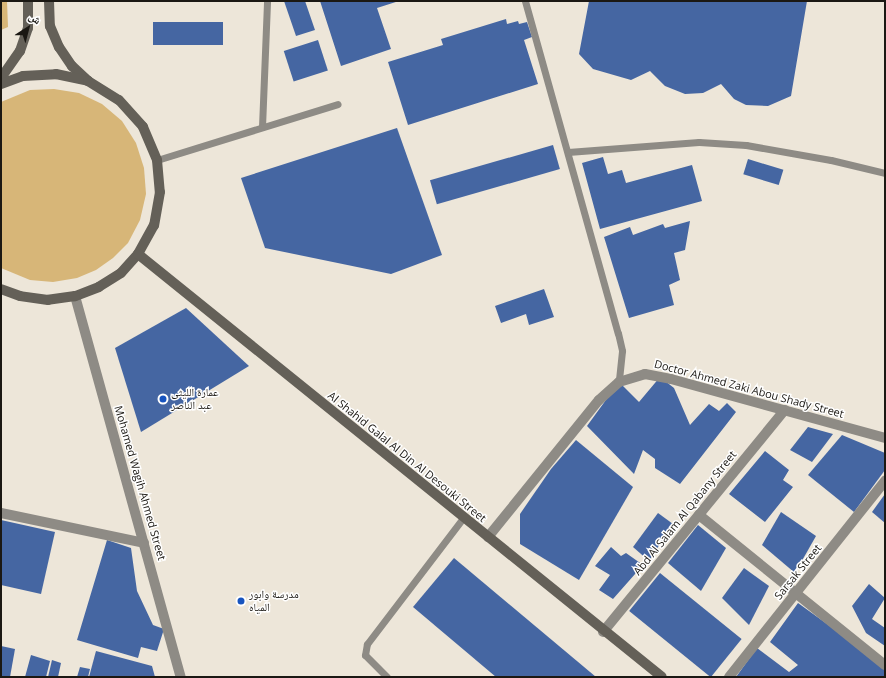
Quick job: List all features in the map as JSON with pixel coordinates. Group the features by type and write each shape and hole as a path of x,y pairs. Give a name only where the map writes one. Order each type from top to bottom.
{"main road":[{"path":"1,78 20,51 28,28 28,1"},
{"path":"1,289 20,296 48,300 74,296 99,287 121,273 138,254 154,225 160,192 157,160 143,127 119,100 88,81 72,66 59,47 50,26 49,1"},
{"path":"1,84 23,76 56,74 88,81"},
{"name":"Al Shahid Galal Al Din Al Desouki Street","path":"138,254 603,632 662,677"}],"street":[{"name":"Mohamed Wagih Ahmed Street","path":"74,296 181,677"},
{"name":"Doctor Ahmed Zaki Abou Shady Street","path":"488,538 599,400 619,382 645,374 660,376 885,438"},
{"name":"Abd Al Salam Al Qabany Street","path":"603,632 785,410"},
{"name":"Sarsak Street","path":"729,677 885,482"},
{"path":"1,513 144,543"},
{"path":"699,515 885,665"}],"lane":[{"path":"262,127 267,1"},
{"path":"525,1 618,332 622,351 619,382"},
{"path":"157,160 338,104"},
{"path":"568,152 699,142 754,146 831,160 885,173"},
{"path":"387,677 371,664 365,655 367,644 463,518"}],"shaded area":[{"path":"1,1 7,1 8,27 1,30"},
{"path":"54,89 79,93 102,104 122,121 136,143 144,168 146,194 140,220 128,243 113,258 96,270 77,278 53,282 30,280 1,268 1,102 30,90"}],"building":[{"path":"284,1 305,1 315,30 296,36"},
{"path":"320,1 399,1 377,8 391,49 341,66"},
{"path":"589,1 807,1 791,96 768,106 746,105 734,99 721,84 703,93 685,94 665,86 650,71 631,80 593,69 579,54"},
{"path":"506,19 507,24 518,21 519,24 527,22 532,37 524,40 538,84 408,125 388,62 443,45 441,39"},
{"path":"153,22 223,22 223,45 153,45"},
{"path":"318,40 328,70 294,82 284,51"},
{"path":"397,128 442,255 391,274 265,248 241,178"},
{"path":"553,145 560,169 437,204 430,180"},
{"path":"603,157 608,174 622,170 626,183 692,165 702,201 600,229 582,163"},
{"path":"748,159 783,170 779,185 743,174"},
{"path":"690,221 685,250 674,253 680,280 669,285 674,305 629,318 604,237 630,227 633,235 663,224 665,228"},
{"path":"544,289 554,317 529,325 526,314 501,323 495,306"},
{"name":"عمارة الليثى عبد الناصر","path":"186,308 249,366 141,432 115,348"},
{"path":"660,377 674,388 690,425 709,404 719,411 727,403 736,412 680,484 655,468 655,459 643,450 634,474 587,426 619,382 639,402"},
{"path":"808,427 833,434 812,462 790,450"},
{"path":"842,435 885,453 885,470 854,512 808,475"},
{"path":"576,440 633,487 579,580 520,544 520,514 551,469"},
{"path":"765,451 789,470 783,480 793,487 765,522 729,494"},
{"path":"885,494 885,523 872,512"},
{"path":"781,512 816,536 795,573 762,545"},
{"path":"658,513 673,524 649,561 633,547"},
{"path":"1,520 55,532 41,594 1,585"},
{"path":"698,525 726,548 701,591 668,563"},
{"path":"107,540 131,548 137,591 153,625 164,629 157,651 141,647 138,658 77,640"},
{"path":"611,547 621,556 626,553 643,565 613,599 599,590 610,575 595,566"},
{"path":"454,558 596,677 496,677 413,607"},
{"path":"744,568 769,586 749,625 722,598"},
{"path":"660,573 742,639 711,677 629,611"},
{"path":"869,584 885,598 872,619 885,628 885,646 866,633 852,606"},
{"path":"798,603 885,666 885,677 736,677 757,648 789,672 798,665 770,642"},
{"path":"1,646 15,649 10,677 1,677"},
{"path":"96,651 152,666 155,677 89,677"},
{"path":"31,655 50,661 46,677 25,677"},
{"path":"52,660 61,663 58,677 48,677"},
{"path":"80,667 90,669 88,677 77,677"}],"place":[{"name":"عمارة الليثى عبد الناصر","path":"163,399"},
{"name":"مدرسة وابور المياه","path":"241,601"}]}
